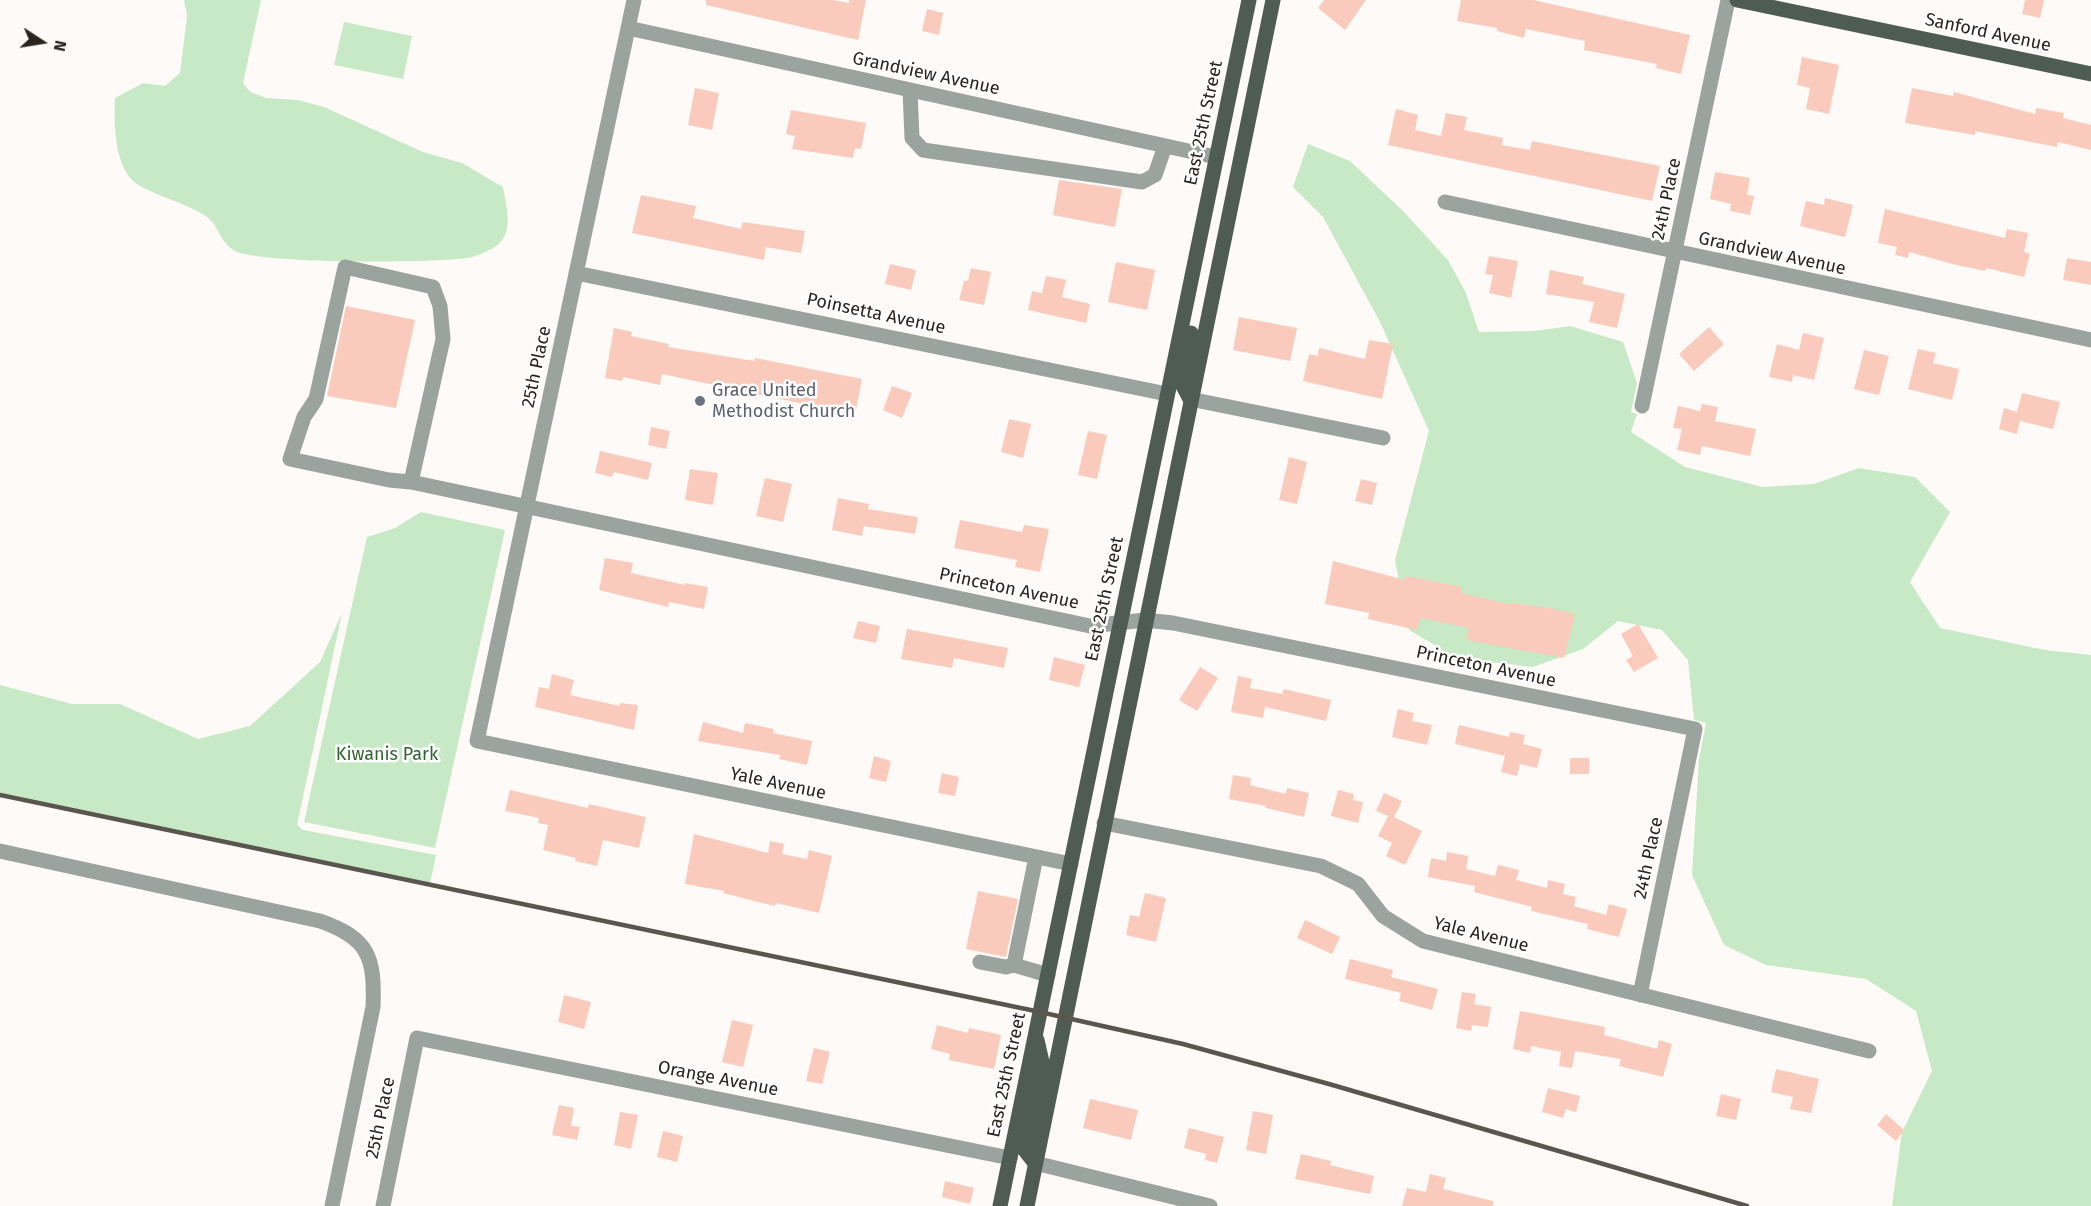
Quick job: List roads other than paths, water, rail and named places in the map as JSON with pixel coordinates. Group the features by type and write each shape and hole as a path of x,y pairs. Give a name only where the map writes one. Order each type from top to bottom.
{"main road":[{"name":"East 25th Street","path":"1000,1206 1249,0"},
{"path":"1027,1206 1273,0"},
{"name":"Sanford Avenue","path":"1737,0 2091,74"},
{"path":"1190,399 1181,381 1196,310 1191,285"},
{"path":"1035,1163 1024,1149 1042,1062 1036,1033"}],"street":[{"name":"25th Place","path":"477,741 634,0"},
{"name":"24th Place","path":"1642,406 1728,0"},
{"name":"Grandview Avenue","path":"628,28 1216,157"},
{"path":"910,90 912,138 923,150 1142,182 1155,175 1165,146"},
{"name":"Grandview Avenue","path":"1446,202 1675,253 2091,340"},
{"name":"Princeton Avenue","path":"411,482 443,339 440,306 432,287 345,267 316,399 304,417 290,459 389,480 411,482 1090,626 1145,620 1173,623 1695,729"},
{"name":"Poinsetta Avenue","path":"576,273 1167,394"},
{"path":"1190,399 1383,438"},
{"name":"24th Place","path":"1640,995 1695,729"},
{"name":"Yale Avenue","path":"477,741 1071,864"},
{"name":"Yale Avenue","path":"1104,823 1321,866 1358,884 1383,916 1423,941 1869,1051"},
{"path":"0,850 320,921 346,930 366,951 374,976 373,1007 332,1206"},
{"path":"1014,965 1036,857"},
{"path":"980,962 1006,967 1014,965 1048,975"},
{"name":"25th Place","path":"382,1206 417,1038"},
{"name":"Orange Avenue","path":"417,1038 1010,1158"},
{"path":"1035,1163 1210,1206"}],"railway":[{"path":"0,795 1040,1012 1183,1044 1329,1084 1747,1206"}],"place":[{"name":"Grace United Methodist Church","path":"700,401"}],"park label":[{"name":"Kiwanis Park","path":"387,755"}]}
